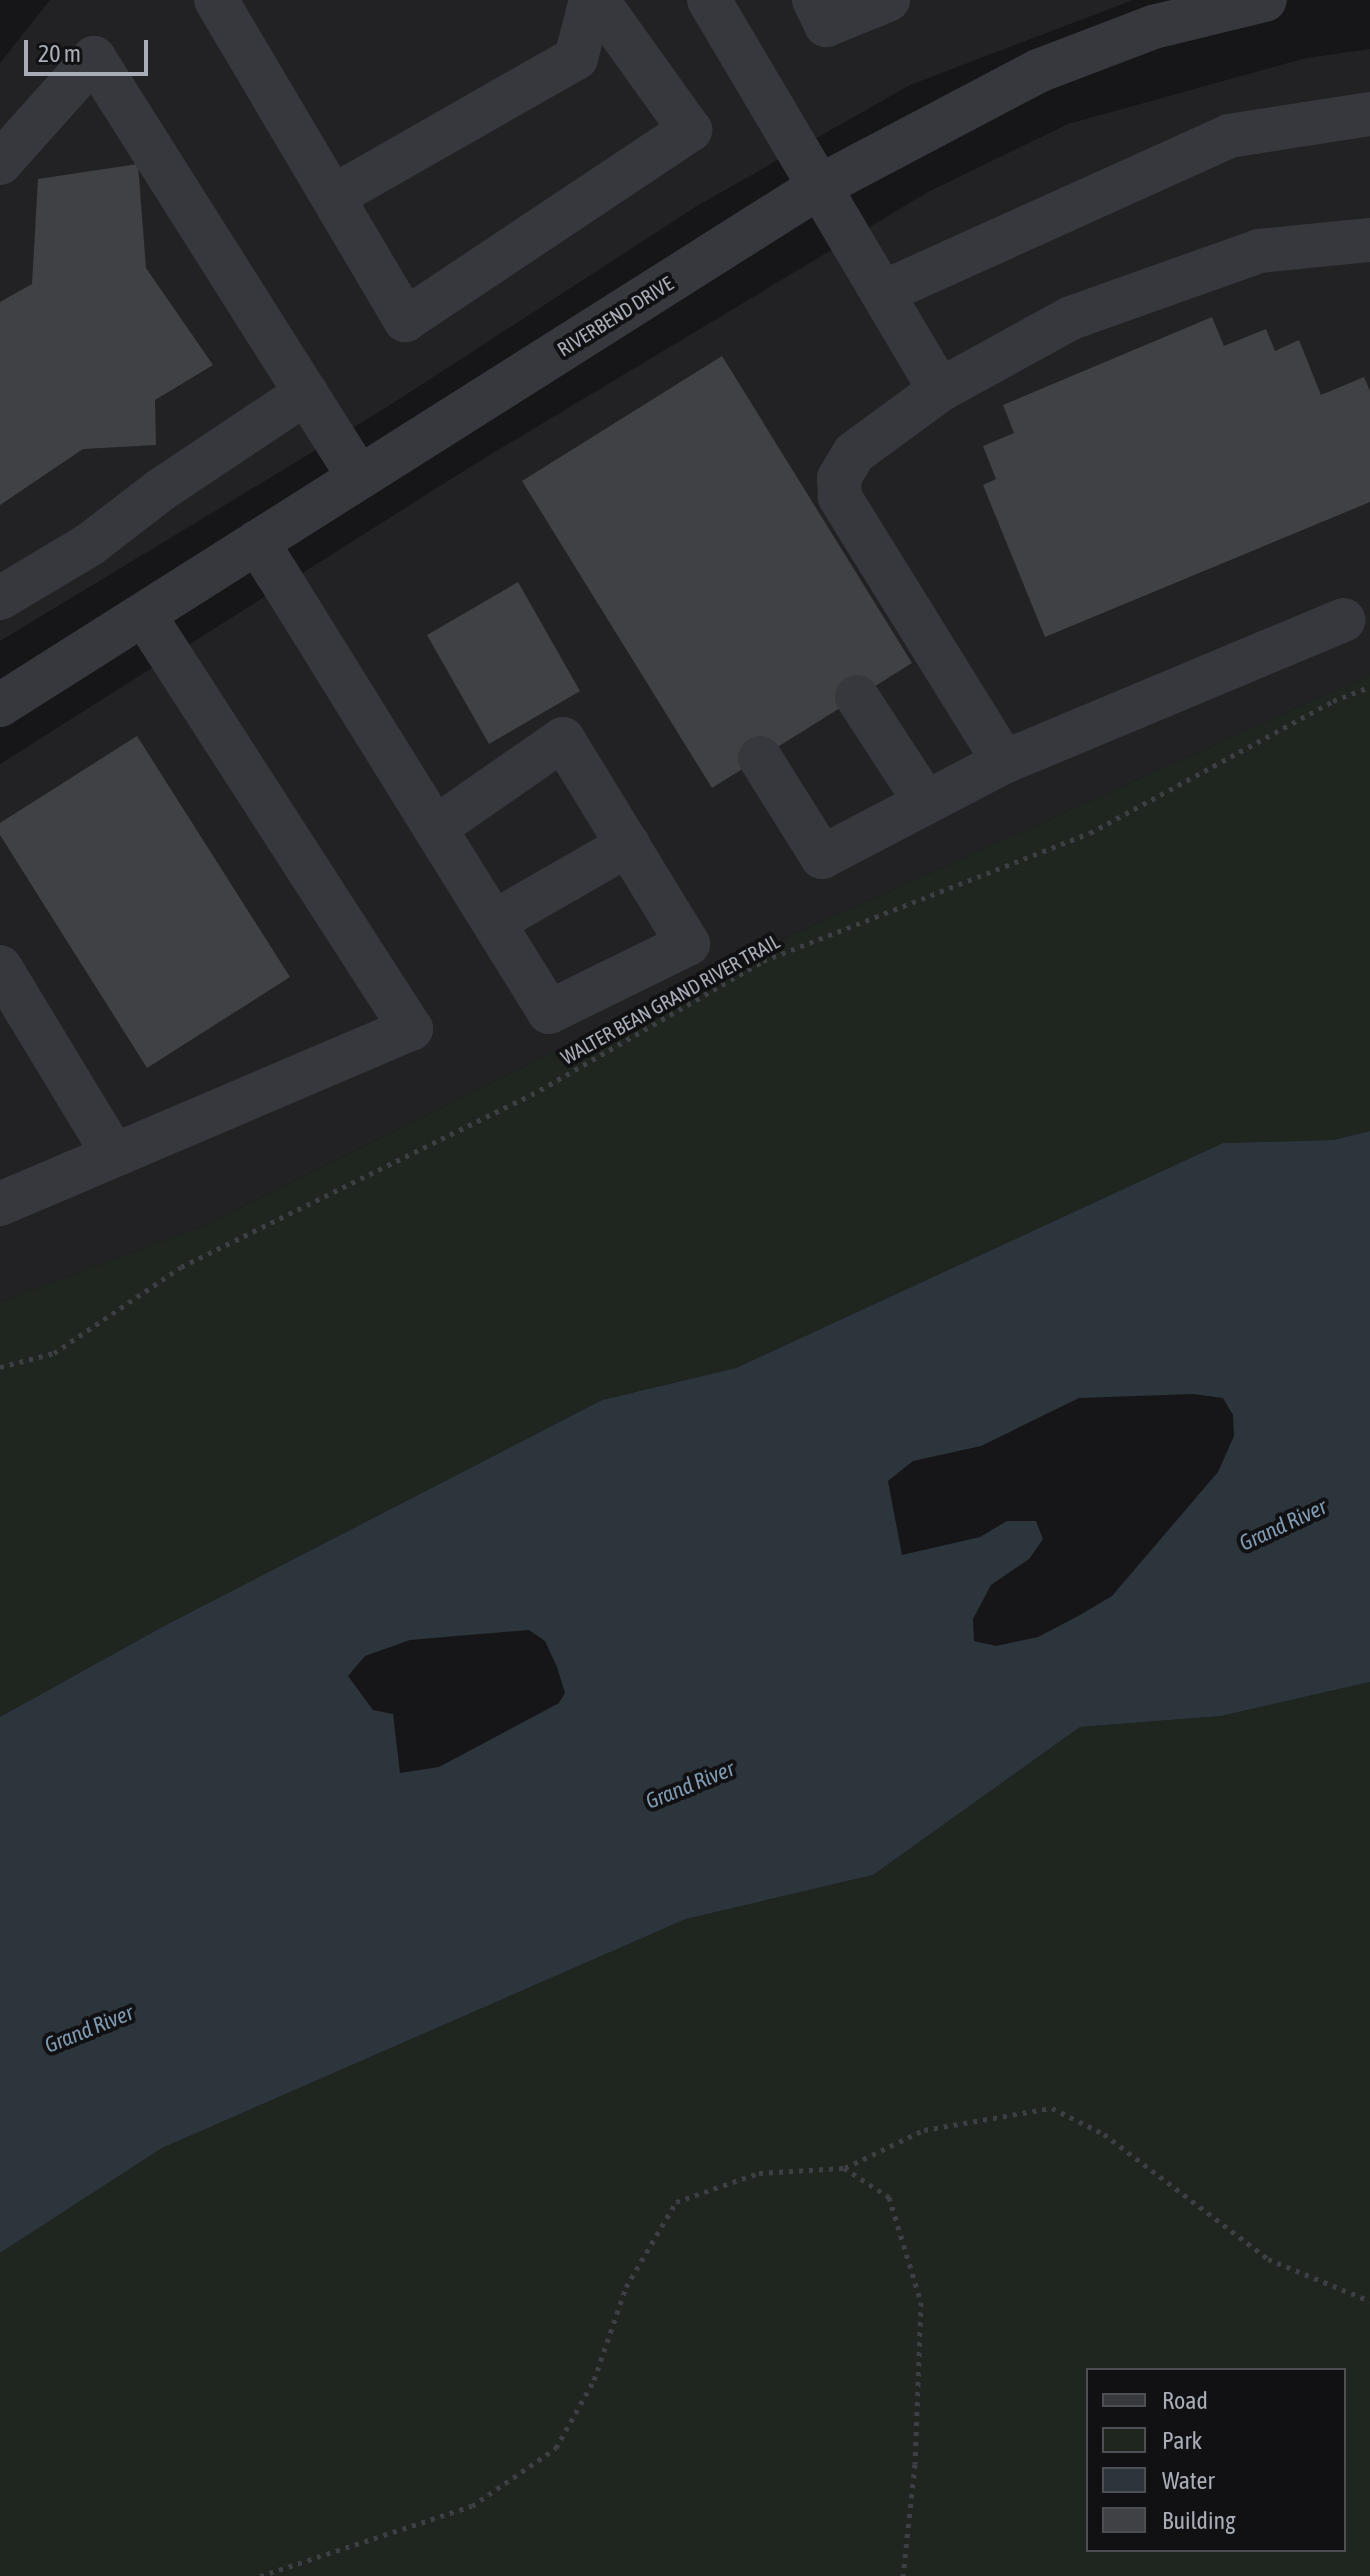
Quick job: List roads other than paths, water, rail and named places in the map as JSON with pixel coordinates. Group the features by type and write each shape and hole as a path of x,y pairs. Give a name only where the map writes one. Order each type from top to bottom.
{"street":[{"path":"216,0 405,320 690,130 594,0"},
{"path":"334,196 576,58 594,0"},
{"path":"709,0 822,185 940,390"},
{"path":"814,0 826,25 888,0"},
{"name":"RIVERBEND DRIVE","path":"0,705 822,185 1038,71 1153,27 1265,0"},
{"path":"0,163 94,58 359,477"},
{"path":"884,292 1229,136 1370,114"},
{"path":"1004,762 840,497 839,478 854,453 940,390 1071,318 1259,251 1370,240"},
{"path":"0,598 89,545 159,491 306,393"},
{"path":"257,542 549,1012 688,944 563,739 435,828"},
{"path":"3,1196 114,1155 411,1029 144,614"},
{"path":"760,758 822,857 1004,762 1343,620"},
{"path":"857,697 926,803"},
{"path":"494,922 628,845"},
{"path":"0,967 114,1155"}],"water":[{"name":"Grand River","path":"1370,1131 1370,1682 1221,1716 1080,1727 873,1875 686,1919 162,2148 0,2253 0,1717 164,1626 602,1400 736,1368 1223,1143 1333,1140","holes":["1193,1394 1223,1398 1233,1415 1234,1436 1218,1472 1112,1596 1080,1615 1038,1637 996,1646 974,1641 973,1619 991,1585 1029,1559 1043,1539 1036,1521 1007,1521 980,1537 902,1555 888,1481 913,1461 981,1446 1079,1398","529,1630 545,1641 557,1667 565,1693 559,1703 439,1767 400,1773 393,1714 373,1710 348,1676 365,1656 410,1640"]}]}
